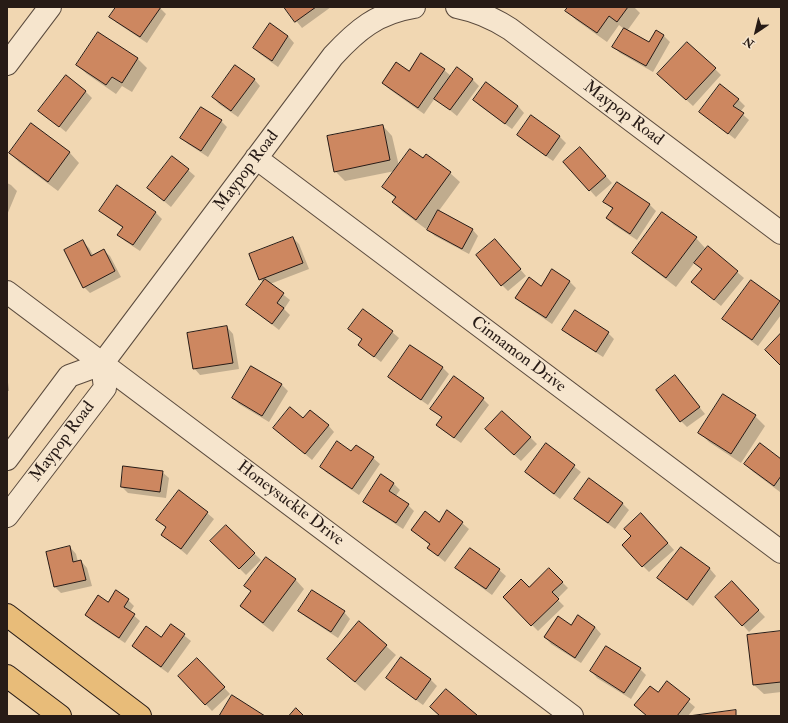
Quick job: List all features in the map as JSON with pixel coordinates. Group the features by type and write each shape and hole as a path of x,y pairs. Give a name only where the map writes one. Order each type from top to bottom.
{"main road":[{"path":"7,615 140,716"},
{"path":"7,676 60,716"}],"street":[{"path":"7,64 50,7"},
{"name":"Maypop Road","path":"7,459 70,376 102,364 333,56 353,34 379,18 393,12 414,7"},
{"name":"Maypop Road","path":"457,7 483,14 497,20 510,29 781,233"},
{"name":"Cinnamon Drive","path":"256,158 781,552"},
{"name":"Honeysuckle Drive","path":"7,292 572,716"},
{"name":"Maypop Road","path":"7,516 105,388 102,364"}],"building":[{"path":"116,7 161,7 140,37 109,17"},
{"path":"284,7 316,7 295,22"},
{"path":"568,7 628,7 617,22 609,16 597,33 565,11"},
{"path":"270,23 288,36 272,61 253,48"},
{"path":"624,28 649,42 656,30 664,35 646,66 612,47"},
{"path":"98,32 138,58 122,83 112,77 106,85 76,65"},
{"path":"687,42 716,68 686,100 657,74"},
{"path":"421,53 445,69 418,108 382,83 396,62 409,71"},
{"path":"235,65 255,79 231,111 212,97"},
{"path":"457,67 473,79 450,110 434,99"},
{"path":"66,75 86,91 59,127 38,111"},
{"path":"486,82 518,106 505,124 473,100"},
{"path":"720,84 739,99 733,106 744,113 728,134 699,112"},
{"path":"201,107 222,120 201,151 180,138"},
{"path":"531,115 560,136 546,156 517,135"},
{"path":"31,123 70,152 48,182 9,153"},
{"path":"383,125 390,160 334,172 327,136"},
{"path":"580,147 606,176 589,191 563,162"},
{"path":"410,149 423,158 426,154 451,172 416,220 392,202 396,197 382,187"},
{"path":"172,156 189,169 164,201 147,188"},
{"path":"617,182 650,204 630,234 606,218 613,208 603,202"},
{"path":"117,185 156,212 133,245 117,235 123,227 99,211"},
{"path":"438,210 473,229 462,249 427,230"},
{"path":"662,212 697,237 666,278 632,253"},
{"path":"293,237 303,263 259,280 249,254"},
{"path":"495,239 521,269 501,286 476,255"},
{"path":"83,240 91,256 104,249 115,271 83,288 64,250"},
{"path":"708,246 738,271 714,300 691,282 702,269 694,263"},
{"path":"552,269 570,281 546,318 515,298 529,277 541,286"},
{"path":"265,279 284,293 277,303 284,308 272,324 246,305"},
{"path":"751,280 780,301 752,340 722,319"},
{"path":"363,309 393,331 374,357 358,345 362,339 348,329"},
{"path":"575,310 609,332 596,352 562,330"},
{"path":"227,326 233,363 193,369 187,333"},
{"path":"781,333 781,366 765,350"},
{"path":"410,345 443,367 421,400 388,377"},
{"path":"251,366 282,384 262,416 232,398"},
{"path":"675,375 700,407 680,422 656,390"},
{"path":"454,376 484,398 454,438 436,425 442,417 430,409"},
{"path":"723,394 756,415 731,454 698,433"},
{"path":"290,407 303,418 310,410 329,425 305,454 273,428"},
{"path":"502,411 531,437 514,455 485,429"},
{"path":"337,441 351,451 356,445 374,457 352,489 320,467"},
{"path":"546,443 575,465 554,494 525,472"},
{"path":"760,443 781,459 781,476 774,486 744,464"},
{"path":"123,466 163,471 160,492 121,487"},
{"path":"381,474 394,483 389,491 409,504 396,523 363,502"},
{"path":"589,478 623,503 608,523 574,499"},
{"path":"179,490 208,512 181,549 161,535 166,527 156,520"},
{"path":"447,510 463,522 438,556 427,548 430,544 411,530 425,511 439,522"},
{"path":"641,513 668,543 642,567 622,545 631,536 624,529"},
{"path":"226,525 255,553 239,569 210,541"},
{"path":"70,546 73,562 81,560 86,580 54,587 46,552"},
{"path":"681,547 710,568 687,600 657,578"},
{"path":"470,548 500,569 486,589 455,568"},
{"path":"266,557 296,579 263,623 240,606 251,591 244,586"},
{"path":"549,568 563,582 552,592 559,599 531,626 503,597 521,579 529,587"},
{"path":"732,581 759,610 742,626 715,597"},
{"path":"116,590 129,599 124,607 135,614 119,638 85,615 98,595 108,602"},
{"path":"312,590 345,611 331,632 298,611"},
{"path":"578,615 595,627 575,658 544,637 558,616 571,625"},
{"path":"359,621 387,645 355,682 327,659"},
{"path":"171,624 185,634 161,667 132,646 146,626 161,637"},
{"path":"781,631 781,682 753,685 747,635"},
{"path":"606,646 641,668 624,693 590,671"},
{"path":"401,657 431,679 416,700 386,678"},
{"path":"197,658 225,687 205,705 178,676"},
{"path":"667,681 690,699 677,716 647,716 634,705 650,686 658,692"},
{"path":"446,689 477,716 440,716 430,707"},
{"path":"232,695 265,716 220,715"},
{"path":"296,708 304,716 289,716"},
{"path":"736,710 736,716 689,716"}]}
